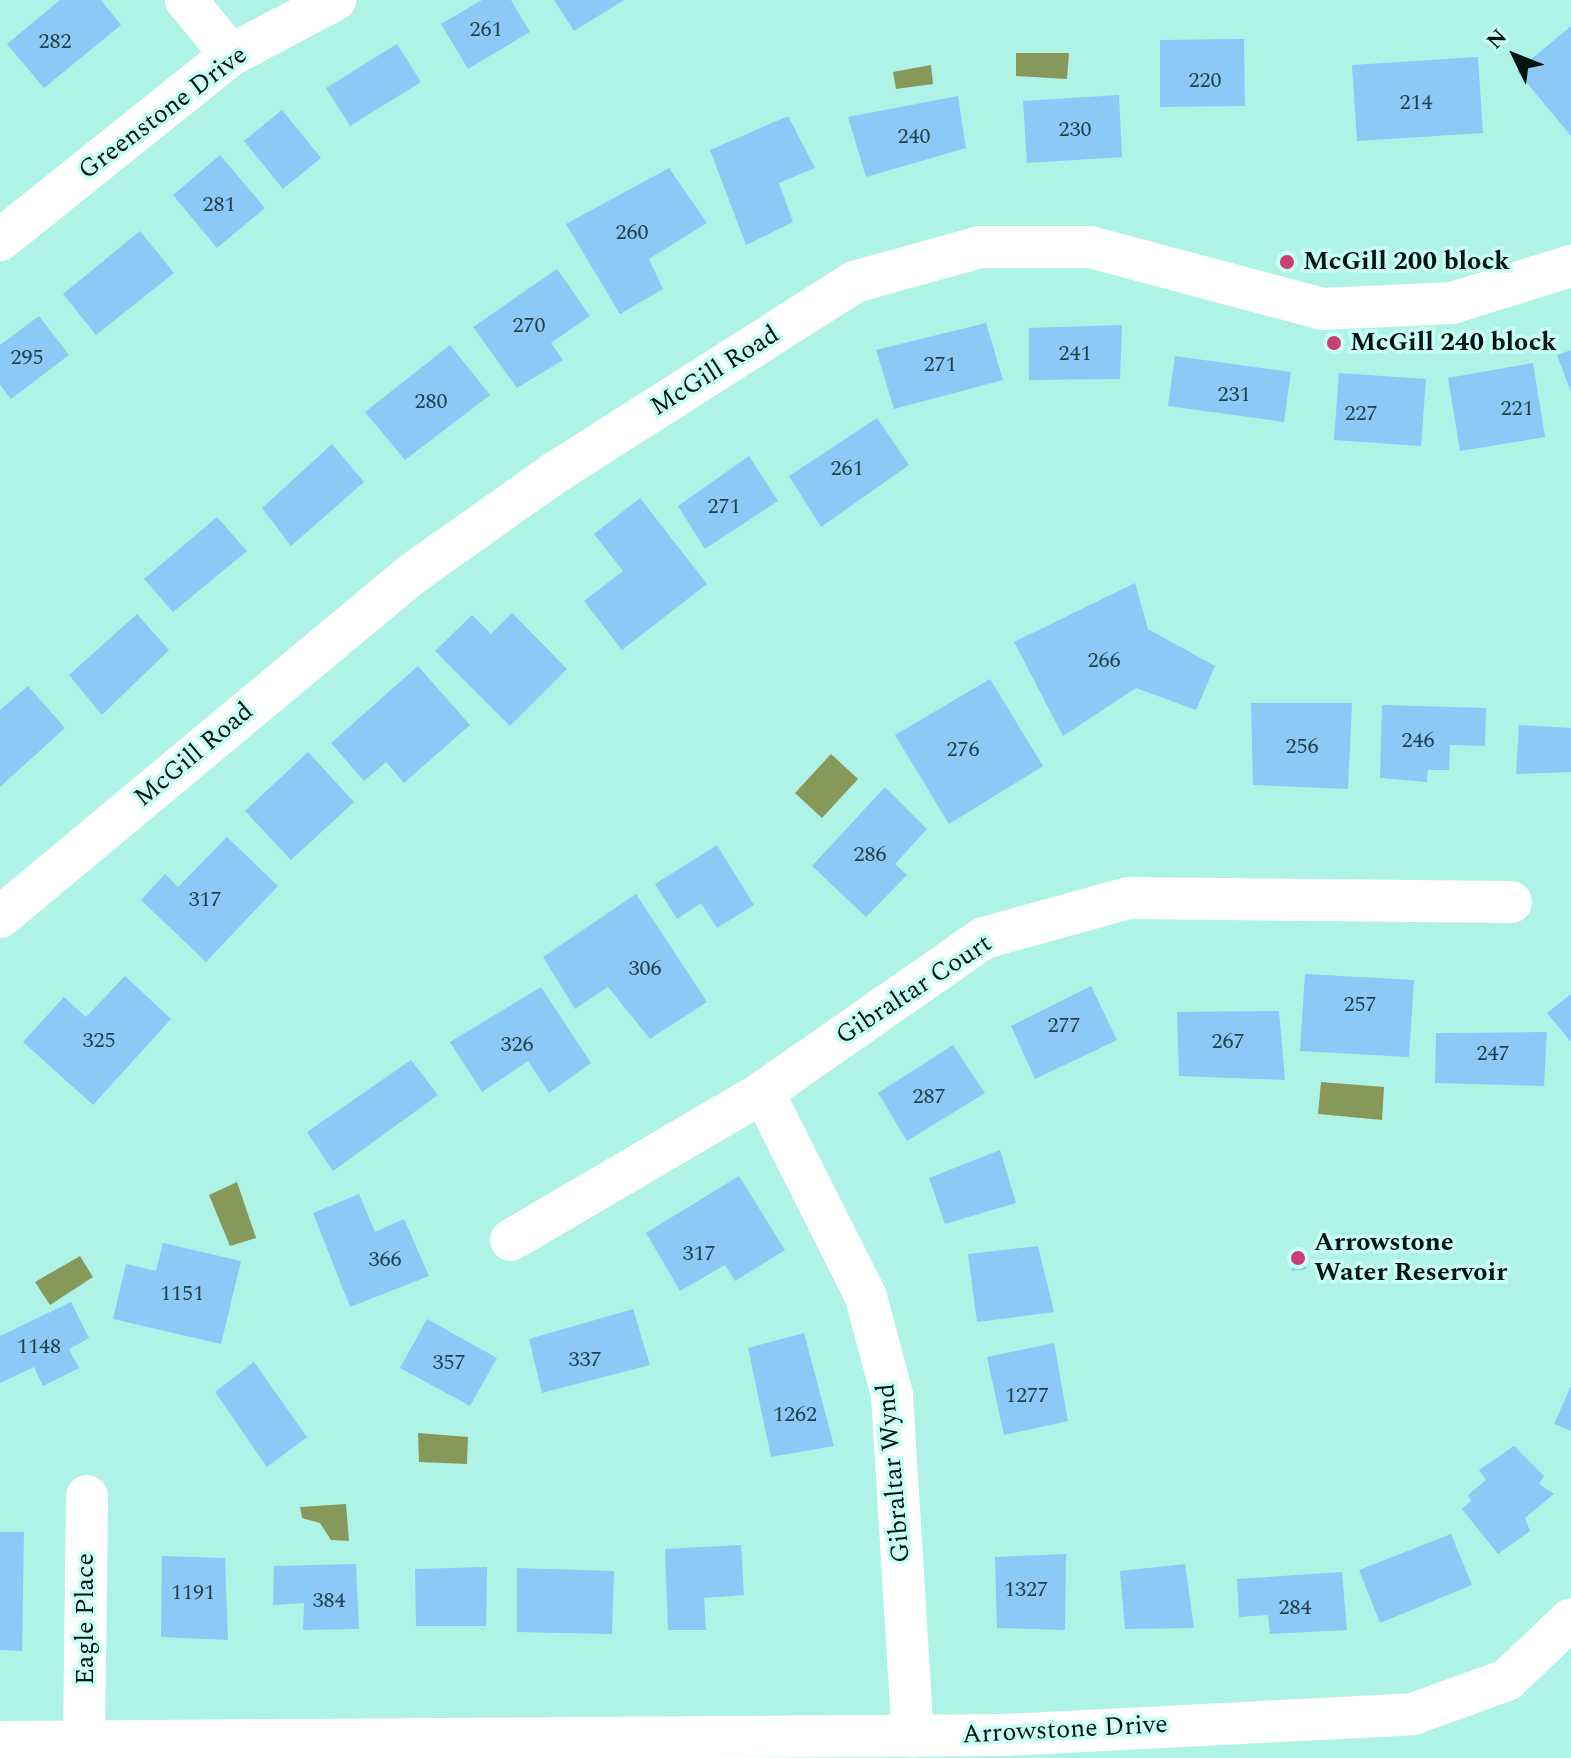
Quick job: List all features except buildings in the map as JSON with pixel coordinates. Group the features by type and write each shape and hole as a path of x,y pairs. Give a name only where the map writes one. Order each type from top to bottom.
{"street":[{"path":"186,0 231,55"},
{"name":"Greenstone Drive","path":"0,240 231,55 335,0"},
{"name":"McGill Road","path":"0,917 412,574 553,474 854,282 980,247 1090,247 1323,309 1452,303 1571,266"},
{"name":"Gibraltar Court","path":"511,1240 763,1092 984,938 1128,898 1511,902"},
{"name":"Gibraltar Wynd","path":"763,1092 866,1297 892,1395 913,1736"},
{"name":"Eagle Place","path":"84,1741 87,1496"},
{"name":"Arrowstone Drive","path":"0,1742 913,1736 1413,1714 1507,1680 1571,1619"}],"shaded area":[{"path":"1016,53 1069,53 1067,79 1016,76"},
{"path":"931,65 933,84 896,89 893,72"},
{"path":"831,754 858,779 822,818 795,793"},
{"path":"1321,1082 1384,1087 1382,1120 1318,1114"},
{"path":"237,1182 256,1238 230,1246 209,1195"},
{"path":"80,1256 93,1277 50,1305 35,1282"},
{"path":"418,1433 468,1437 467,1464 419,1462"},
{"path":"346,1504 349,1541 331,1540 320,1523 302,1518 300,1507"}],"place":[{"name":"McGill 200 block","path":"1287,262"},
{"name":"McGill 240 block","path":"1334,343"},
{"name":"Arrowstone Water Reservoir","path":"1298,1258"}]}
